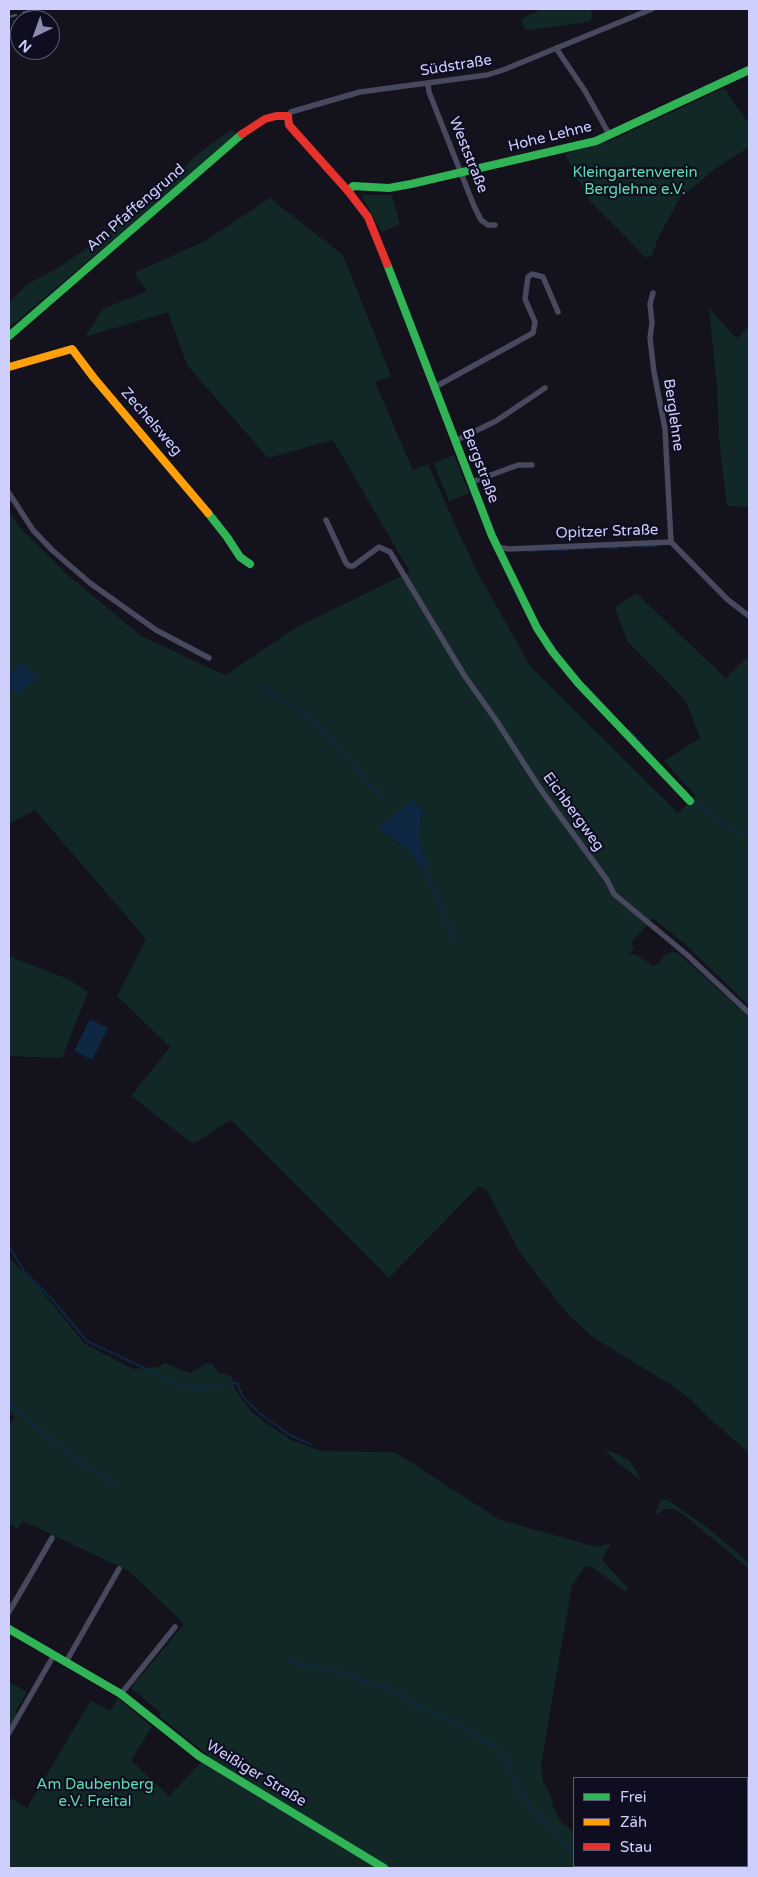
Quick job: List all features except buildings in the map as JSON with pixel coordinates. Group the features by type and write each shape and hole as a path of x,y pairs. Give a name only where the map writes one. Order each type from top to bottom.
{"street":[{"name":"Südstraße","path":"288,116 291,112 360,92 487,75 652,9"},
{"path":"556,48 585,91 609,134"},
{"name":"Hohe Lehne","path":"348,191 353,186 389,188 596,141 749,70"},
{"name":"Weststraße","path":"428,84 429,92 481,220 488,225 495,225"},
{"name":"Am Pfaffengrund","path":"9,336 247,130 265,119 276,116 288,116"},
{"name":"Bergstraße","path":"288,116 289,125 348,191 364,212 374,230 497,547 520,596 552,651 606,714 690,801"},
{"path":"435,387 533,333 535,322 525,299 528,277 532,274 542,277 558,312"},
{"name":"Berglehne","path":"653,293 650,304 652,323 650,338 654,372 666,429 671,542"},
{"name":"Zechelsweg","path":"9,367 72,349 94,378 220,527 240,557 250,564"},
{"path":"455,441 496,421 545,388"},
{"path":"472,482 518,465 532,465"},
{"path":"9,493 38,536 90,583 156,630 209,658"},
{"name":"Eichbergweg","path":"326,520 346,564 353,566 379,547 390,552 464,675 614,894 686,954 749,1013"},
{"name":"Opitzer Straße","path":"497,547 509,549 671,542 728,600 749,616"},
{"path":"9,1612 52,1538"},
{"path":"66,1662 120,1569"},
{"path":"121,1694 175,1627"},
{"name":"Weißiger Straße","path":"9,1629 121,1694 199,1756 384,1868"},
{"path":"9,1734 54,1655"}],"green space":[{"path":"542,9 590,9 593,16 589,22 528,30 524,28 521,19"},
{"name":"Kleingartenverein Berglehne e.V.","path":"724,88 749,124 749,147 718,167 680,198 659,236 651,258 648,256 646,258 589,200 565,154 610,141"},
{"path":"230,130 238,133 9,328 9,303 26,285 54,270 100,240 163,189 194,157"},
{"path":"362,195 392,195 400,224 382,232"},
{"path":"270,198 343,255 391,376 375,382 413,470 428,464 474,566 530,666 678,813 696,796 664,761 700,738 686,701 627,641 615,608 636,593 726,678 746,658 749,659 749,1006 686,945 653,918 632,942 634,949 628,954 637,955 653,966 659,963 666,954 673,951 679,954 749,1017 749,1453 691,1400 671,1385 591,1336 565,1311 520,1253 486,1189 478,1187 389,1278 231,1120 193,1144 131,1096 170,1047 117,996 146,939 35,810 9,824 9,512 23,531 68,575 141,636 225,675 295,628 410,572 333,440 268,458 187,365 168,312 85,337 103,309 147,291 134,273 205,241","holes":["414,799 423,812 418,836 421,866 407,849 379,829"]},
{"path":"709,308 737,339 749,325 749,507 727,506 719,439 717,387"},
{"path":"454,455 469,493 449,501 434,463"},
{"path":"9,956 68,979 88,992 62,1058 9,1056"},
{"name":"Am Daubenberg e.V. Freital","path":"9,1258 40,1289 85,1344 133,1369 158,1367 165,1363 190,1373 207,1363 212,1364 219,1373 231,1376 235,1389 252,1412 293,1441 322,1451 395,1452 500,1520 597,1547 611,1543 602,1560 629,1589 626,1592 591,1566 585,1567 572,1585 541,1765 543,1781 551,1795 553,1807 561,1822 573,1831 573,1867 600,1868 9,1868 9,1797 27,1808 91,1700 110,1711 118,1698 152,1727 131,1760 169,1796 208,1755 159,1716 161,1713 131,1688 184,1624 129,1571 23,1521 18,1529 9,1523 9,1425 15,1417 9,1412"},
{"path":"603,1448 628,1459 642,1482 618,1463"},
{"path":"661,1500 668,1500 713,1532 749,1563 749,1569 674,1509 665,1509 654,1516"},
{"path":"9,1682 27,1692 16,1710 17,1715 9,1729"},
{"path":"672,1867 746,1867 746,1868"}],"water":[{"path":"22,663 36,678 17,695 9,685 9,675"},
{"path":"414,799 423,812 418,836 427,865 421,866 407,849 378,828"},
{"path":"90,1019 108,1028 92,1060 74,1051"}],"waterway":[{"path":"640,547 656,546"},
{"path":"624,547 630,547"},
{"path":"572,549 596,548"},
{"path":"606,548 618,548"},
{"path":"528,551 548,550"},
{"path":"551,550 569,550"},
{"path":"552,644 557,652"},
{"path":"259,684 313,720 354,764 366,781"},
{"path":"629,730 643,746"},
{"path":"649,752 656,760"},
{"path":"369,784 386,800"},
{"path":"693,800 717,819 749,837"},
{"path":"423,864 455,943"},
{"path":"9,1246 24,1271 50,1297 87,1341 180,1385 199,1388 221,1385"},
{"path":"230,1383 237,1383 243,1397 258,1412 288,1434 312,1445"},
{"path":"9,1402 46,1436 89,1468 117,1484"},
{"path":"288,1661 337,1671 372,1684 394,1689 413,1704 455,1722 472,1735 494,1745 505,1759 520,1794 573,1854"}],"railway":[{"path":"9,17 36,9"}],"traffic: fast":[{"path":"348,191 353,186 389,188 411,184 596,141 749,70"},
{"path":"9,336 242,134"},
{"path":"387,264 492,536 537,628 552,651 578,683 690,801"},
{"path":"208,513 240,557 250,564"},
{"path":"9,1629 121,1694 199,1756 384,1868"}],"traffic: slow":[{"path":"9,367 72,349 94,378 208,513"}],"traffic: jam":[{"path":"242,134 265,119 276,116 288,116 289,125 348,191 368,217 387,264"}]}
